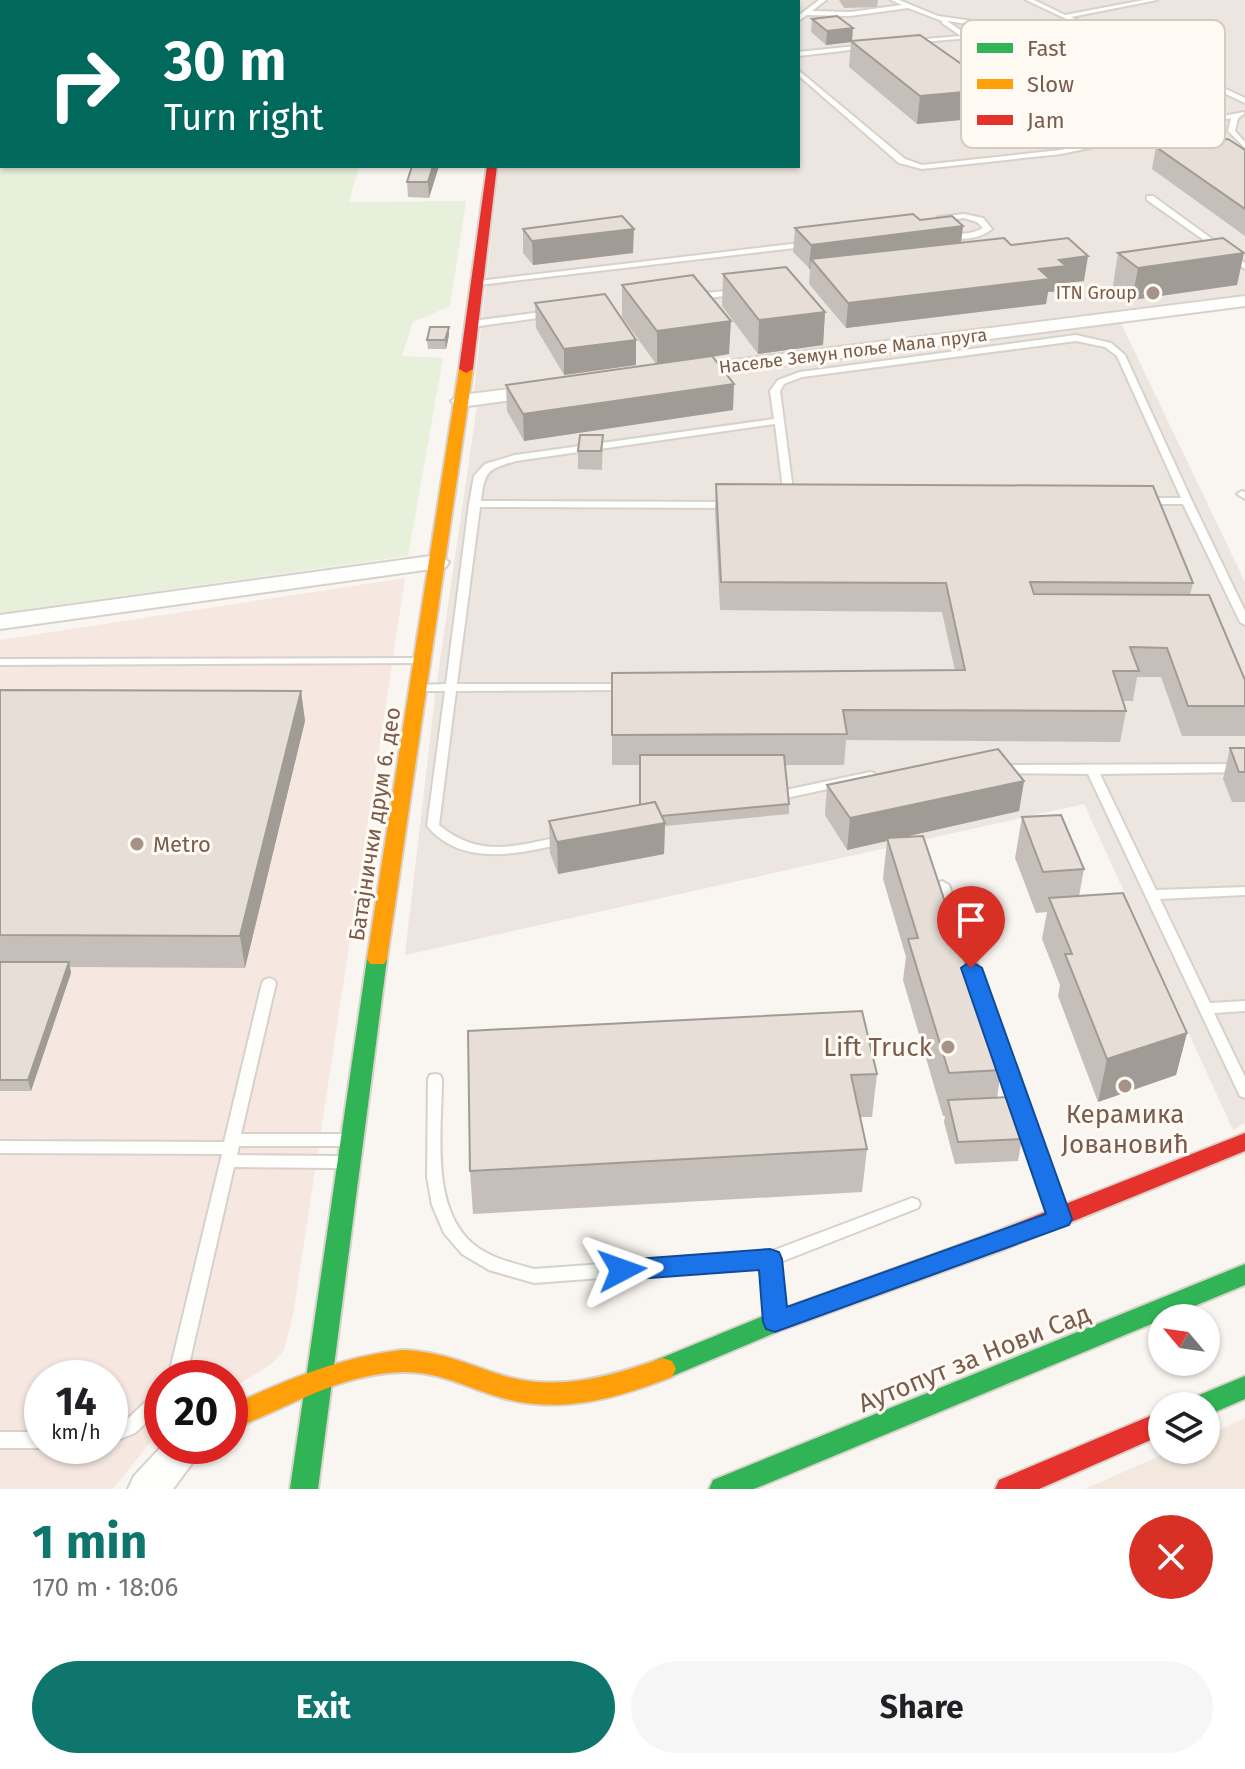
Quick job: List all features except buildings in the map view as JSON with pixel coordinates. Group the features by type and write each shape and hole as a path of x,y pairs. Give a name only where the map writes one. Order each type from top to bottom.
{"street":[{"name":"Батајнички друм 6. део","path":"304,1489 347,1161 424,661 479,283 492,168"},
{"name":"Насеље Земун поље Мала пруга","path":"668,375 1245,301"},
{"path":"461,401 559,389"},
{"path":"0,622 438,562"},
{"path":"248,1411 318,1382 372,1365 429,1362 537,1396 591,1394 617,1388 775,1322 1060,1219 1245,1142"},
{"name":"Аутопут за Нови Сад","path":"723,1489 1245,1274"},
{"path":"1220,1398 1245,1387"},
{"path":"1009,1489 1148,1429"},
{"path":"148,1489 170,1464"}],"lane":[{"path":"800,18 823,0"},
{"path":"894,0 937,18 961,33"},
{"path":"1029,0 1075,20"},
{"path":"1067,16 1154,0"},
{"path":"806,13 850,14 910,6"},
{"path":"937,18 961,21"},
{"path":"905,43 961,38"},
{"path":"800,54 875,46"},
{"path":"800,74 902,161 922,167 944,168 1079,148"},
{"path":"1225,91 1245,101"},
{"path":"1242,113 1231,131 1245,146"},
{"path":"1150,198 1245,267"},
{"path":"922,231 938,229 948,234 973,236 985,232 988,226 973,218 955,216 937,222 938,229"},
{"path":"479,283 827,242"},
{"path":"687,298 747,291"},
{"path":"473,324 566,312"},
{"path":"790,505 775,391 789,378 1046,340 1085,339 1108,345 1125,361 1245,622"},
{"path":"583,836 497,854 457,845 433,826 479,476 499,461 779,421"},
{"path":"1140,501 1187,501"},
{"path":"474,504 743,505"},
{"path":"774,505 806,504"},
{"path":"0,662 424,661"},
{"path":"419,688 641,687"},
{"path":"978,770 1245,768"},
{"path":"1092,770 1245,1092"},
{"path":"786,794 888,774"},
{"path":"942,885 1060,1219"},
{"path":"1150,895 1245,891"},
{"path":"181,1360 269,983"},
{"path":"1205,1008 1245,1006"},
{"path":"435,1079 437,1204 445,1225 463,1244 490,1263 534,1276 770,1259 912,1204"},
{"path":"0,1147 231,1149 351,1140"},
{"path":"231,1149 347,1161"},
{"path":"770,1259 775,1322"},
{"path":"128,1428 144,1414"},
{"path":"0,1440 24,1440"}],"shaded area":[{"path":"800,0 1245,0 1245,294 474,391 499,168 800,168"},
{"path":"1118,317 1245,582 1245,1123 1233,1130 1084,804 405,955 436,688 477,406"},
{"path":"405,578 293,1315 284,1350 273,1363 248,1379 248,1360 144,1360 144,1450 113,1489 0,1489 0,640"},
{"path":"1245,1418 1245,1489 1085,1489 1148,1461 1148,1464 1220,1464 1220,1430"}],"green space":[{"path":"0,168 358,168 349,202 466,201 450,306 413,322 402,356 443,358 408,556 0,613"}],"traffic: fast":[{"path":"304,1489 377,959"},
{"path":"663,1369 775,1322 996,1242"},
{"path":"723,1489 1245,1274"},
{"path":"1220,1398 1245,1387"}],"traffic: slow":[{"path":"377,959 466,369"},
{"path":"248,1410 351,1369 402,1361 428,1362 455,1368 497,1385 540,1394 602,1389 663,1369"}],"traffic: jam":[{"path":"466,369 492,168"},
{"path":"996,1242 1245,1142"},
{"path":"1009,1489 1148,1429"}],"place":[{"name":"ITN Group","path":"1153,293"},
{"name":"Metro","path":"137,844"},
{"name":"Lift Truck","path":"948,1047"},
{"name":"Керамика Јовановић","path":"1125,1086"}],"route":[{"path":"622,1270 770,1259 775,1322 1060,1219 971,968"}]}
